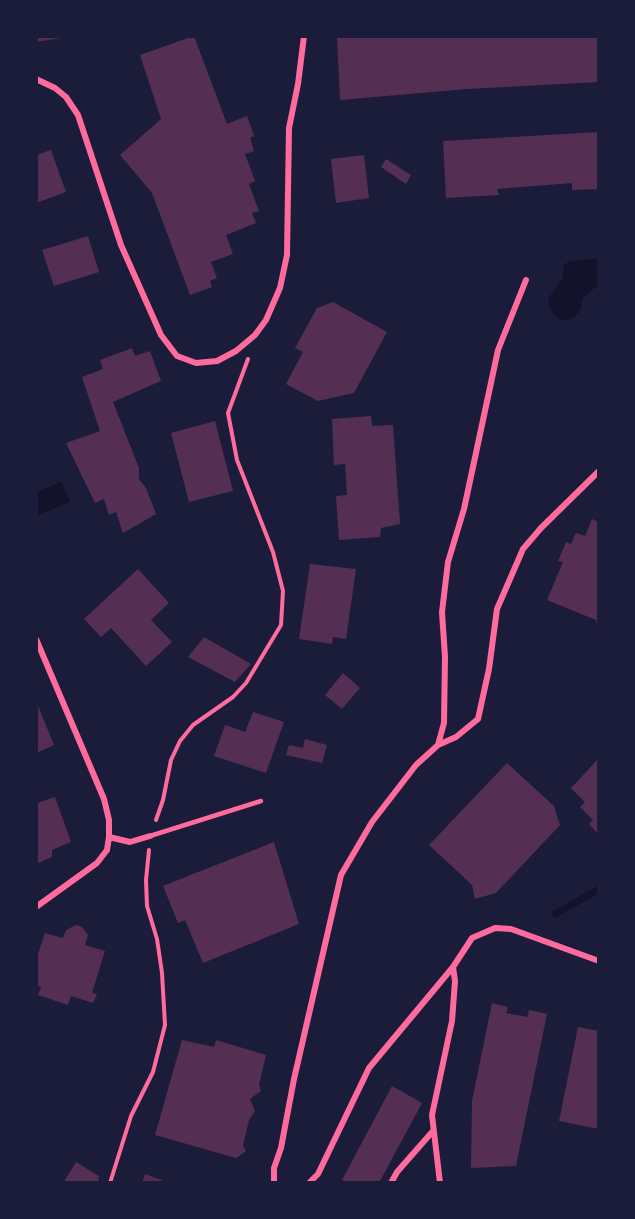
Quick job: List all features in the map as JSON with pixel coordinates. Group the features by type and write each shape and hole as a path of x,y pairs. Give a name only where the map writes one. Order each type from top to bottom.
{"street":[{"path":"36,79 60,93 78,115 121,244 161,335 177,356 196,363 217,360 236,351 255,335 266,320 280,288 287,255 289,128 298,84 304,36"},
{"path":"438,745 444,723 445,657 442,612 448,562 464,509 498,350 526,280"},
{"path":"274,1183 274,1168 281,1148 294,1079 341,875 372,822 416,765 438,745 456,737 478,719 489,669 497,609 524,549 557,512 599,471"},
{"path":"36,639 104,799 109,819 107,850 97,863 36,908"},
{"path":"109,837 130,842 150,836"},
{"path":"309,1183 318,1174 369,1068 453,967 472,938 495,928 512,929 599,961"},
{"path":"440,1183 432,1115 452,1021 455,981 453,967"},
{"path":"391,1183 397,1172 433,1131"}],"lane":[{"path":"150,836 261,801"}],"path":[{"path":"110,1183 131,1116 153,1072 165,1025 162,974 157,939 147,906 146,880 150,836 163,800 171,760 180,741 193,725 233,698 246,682 281,625 283,591 273,552 237,460 228,413 245,372 255,335"}],"shaded area":[{"path":"599,258 599,284 583,298 579,313 569,320 559,319 549,307 548,302 549,297 562,280 564,265 568,262"},
{"path":"61,482 70,502 36,516 36,492"}],"building":[{"path":"36,36 67,36 67,37 36,42"},
{"path":"194,36 227,124 247,116 254,136 250,138 254,151 245,154 255,181 249,184 259,211 252,213 256,223 226,235 233,254 211,262 217,278 210,281 212,287 190,295 152,193 120,155 161,119 140,55"},
{"path":"467,36 476,38 476,36 599,36 599,82 467,89 340,100 337,37"},
{"path":"599,132 599,189 572,190 572,183 497,189 499,195 446,198 443,141"},
{"path":"51,150 66,192 36,203 36,155"},
{"path":"364,155 369,198 336,203 331,159"},
{"path":"386,159 411,175 406,184 381,167"},
{"path":"88,236 99,272 54,286 42,250"},
{"path":"333,302 387,332 354,393 318,401 286,384 303,352 295,348 317,308"},
{"path":"132,348 135,356 150,351 161,381 113,402 139,468 139,479 146,488 156,514 123,533 116,512 109,515 104,499 95,503 66,443 100,431 82,377 103,369 100,360"},
{"path":"371,416 372,426 393,425 400,524 381,528 380,537 339,540 336,496 347,495 345,464 334,465 332,419"},
{"path":"215,421 233,491 189,502 171,433"},
{"path":"592,519 599,522 598,633 596,620 547,600 563,562 558,561 566,542 571,544 576,533 585,536"},
{"path":"310,564 356,569 346,639 333,637 332,644 299,639"},
{"path":"138,569 169,603 151,620 172,642 146,666 111,628 101,637 84,619"},
{"path":"204,637 251,664 235,682 188,657"},
{"path":"343,673 360,688 342,709 325,695"},
{"path":"36,701 54,745 36,753"},
{"path":"253,712 284,722 266,773 214,756 225,725 245,732"},
{"path":"305,739 327,745 322,763 286,755 289,745 303,748"},
{"path":"599,758 599,835 589,824 593,820 580,807 585,802 571,788"},
{"path":"507,763 554,806 560,825 496,893 475,899 472,885 429,845"},
{"path":"55,797 71,842 52,850 52,857 36,864 36,798 38,803"},
{"path":"274,842 299,924 203,963 185,920 178,923 163,886"},
{"path":"76,925 82,927 88,935 85,945 105,951 92,993 97,994 93,1003 71,996 68,1005 38,995 41,987 36,985 36,960 45,933 63,938 66,930"},
{"path":"492,1003 508,1007 506,1013 527,1017 529,1010 547,1014 516,1166 471,1168 472,1101"},
{"path":"578,1027 599,1031 599,1129 559,1121"},
{"path":"182,1040 214,1047 216,1040 266,1055 259,1085 261,1091 250,1099 255,1111 249,1120 243,1146 246,1151 236,1158 155,1135"},
{"path":"392,1086 422,1103 379,1183 347,1183 342,1180"},
{"path":"76,1162 99,1176 98,1183 63,1183"},
{"path":"145,1174 169,1183 142,1183"}],"waterway":[{"path":"555,914 599,889"}]}
